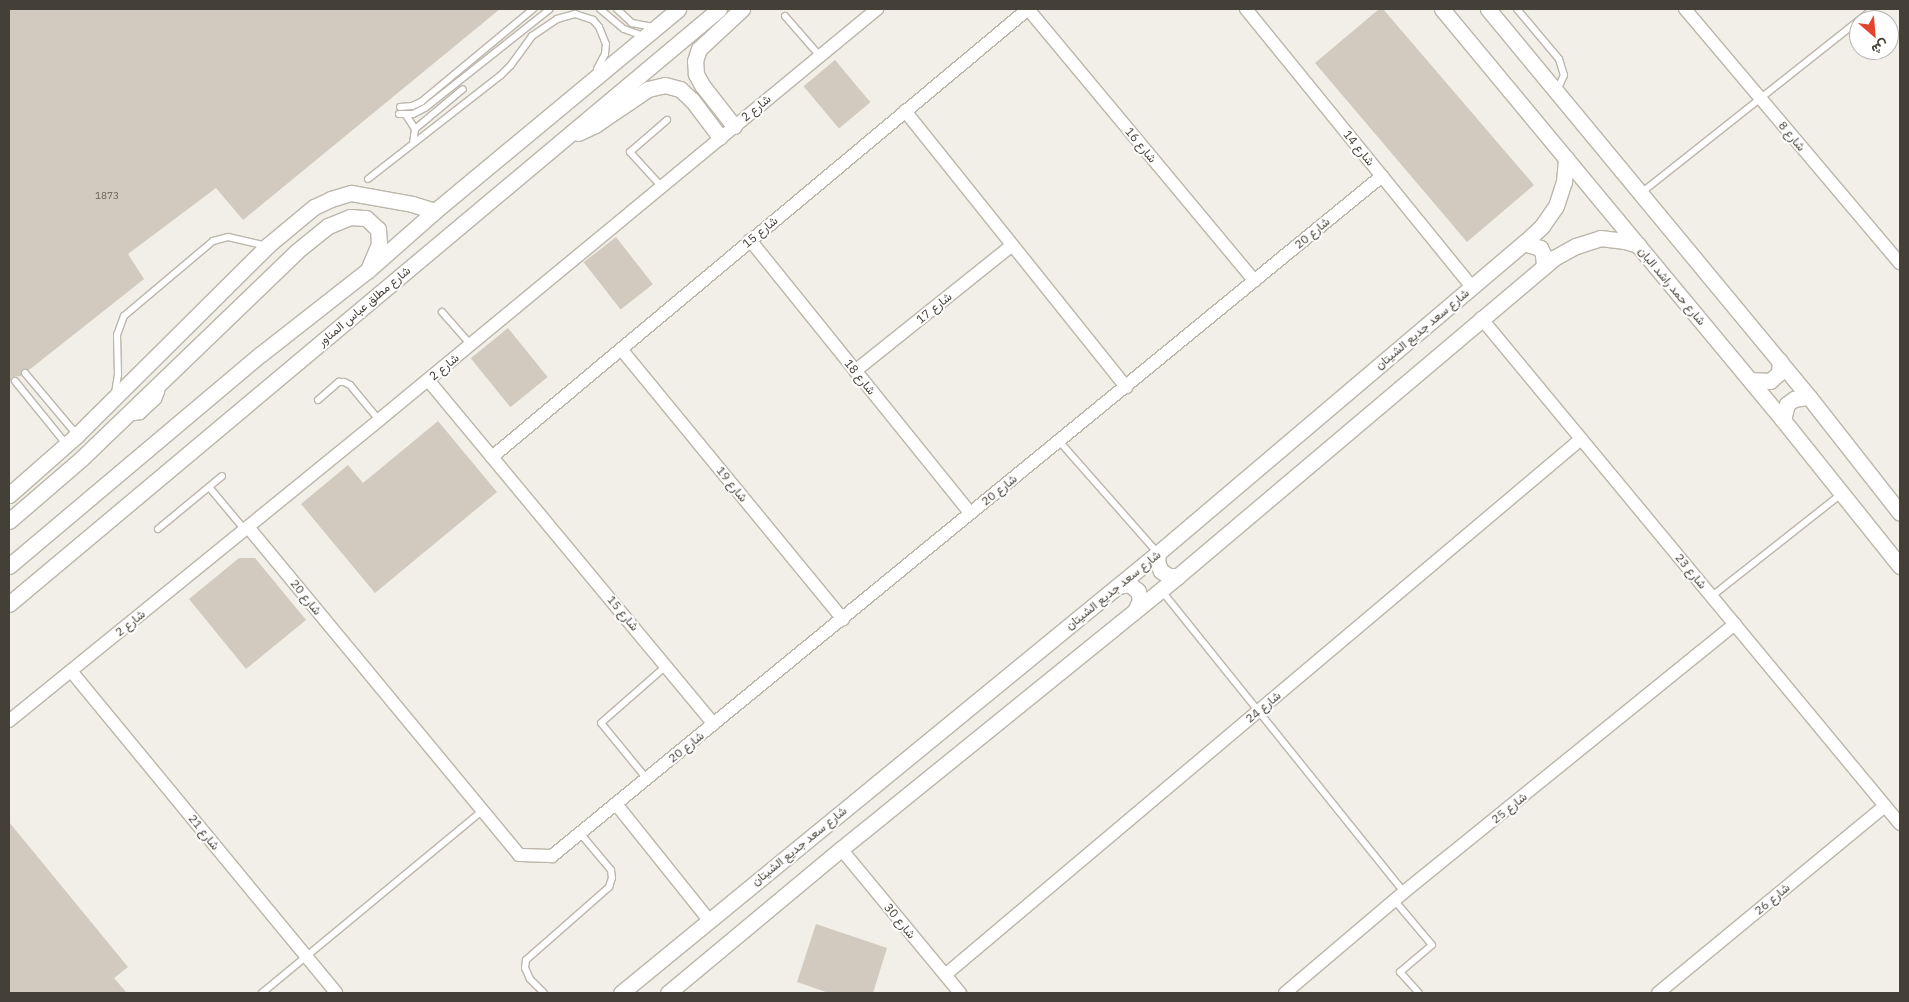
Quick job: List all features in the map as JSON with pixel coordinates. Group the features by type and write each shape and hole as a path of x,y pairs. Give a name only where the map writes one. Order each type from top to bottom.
{"street":[{"name":"شارع مطلق عباس المناور","path":"9,604 719,9"},
{"path":"734,126 702,85 696,74 695,61 699,49 742,9"},
{"name":"شارع 2","path":"9,721 247,529 720,136 877,9"},
{"name":"شارع 15","path":"492,457 1028,9"},
{"name":"شارع 16","path":"1028,9 1255,281"},
{"name":"شارع 14","path":"1246,9 1472,286"},
{"name":"شارع حمد راشد البان","path":"1442,9 1783,420 1900,566"},
{"path":"1488,9 1780,361 1900,513"},
{"name":"شارع 8","path":"1685,9 1900,263"},
{"name":"شارع مطلق عباس المناور","path":"9,566 262,354 367,271 435,211 656,27 673,10"},
{"path":"562,139 595,125 648,89 665,85 680,90 692,100 720,136"},
{"path":"905,111 1126,387"},
{"name":"شارع سعد جديع الشيتان","path":"620,993 1158,553 1524,243 1542,226 1556,206 1564,182 1566,158"},
{"name":"شارع 20","path":"247,529 519,855 552,856 844,619 970,513 1382,176"},
{"path":"9,495 72,439 267,246 314,208 331,198 351,194 412,204 435,211"},
{"path":"9,522 86,454 284,263 328,226 350,217 366,218 378,229 379,244 367,271"},
{"path":"668,993 841,849 1178,576 1544,266 1570,248 1600,238 1625,241 1638,245"},
{"name":"شارع 18","path":"750,240 970,513"},
{"path":"1524,243 1540,248 1545,260 1544,266"},
{"name":"شارع 17","path":"855,371 1012,245"},
{"path":"267,246 284,263"},
{"name":"شارع 23","path":"1481,318 1900,824"},
{"name":"شارع 19","path":"621,349 844,619"},
{"path":"1750,380 1770,380 1778,373 1780,361"},
{"name":"شارع 15","path":"428,380 714,724"},
{"path":"1783,420 1787,404 1794,399 1809,397"},
{"path":"72,439 86,454"},
{"name":"شارع 24","path":"945,975 1581,439"},
{"path":"1158,553 1157,562 1161,571 1169,576 1178,576"},
{"path":"1118,586 1129,584 1138,591 1140,600 1136,609"},
{"name":"شارع 25","path":"1284,993 1735,624"},
{"name":"شارع 21","path":"71,671 336,993"},
{"path":"616,804 709,920"},
{"name":"شارع 26","path":"1658,993 1885,806"},
{"name":"شارع 30","path":"841,849 960,993"}],"lane":[{"path":"402,112 421,102 533,9"},
{"path":"402,112 425,108 550,9"},
{"path":"600,9 624,29 644,37"},
{"path":"617,9 632,23 656,27"},
{"path":"1518,9 1559,58 1563,66 1564,75 1557,92"},
{"path":"1641,193 1761,100 1873,9"},
{"path":"368,179 501,75 516,60 525,44 540,30 566,15 575,14 584,16 599,27 606,44 602,63 572,98"},
{"path":"784,16 819,55"},
{"path":"414,129 463,89"},
{"path":"402,112 414,129 413,143"},
{"path":"661,186 630,152 667,120"},
{"path":"115,396 118,374 117,335 124,316 213,241 228,237 267,246"},
{"path":"442,312 470,345"},
{"path":"24,374 72,439"},
{"path":"15,381 72,439"},
{"path":"318,400 340,382 344,382 350,385 379,420"},
{"path":"1059,440 1158,553"},
{"path":"158,529 222,476"},
{"path":"209,487 247,529"},
{"path":"1712,596 1842,493"},
{"path":"1161,590 1259,711 1399,897 1432,945 1400,972 1418,993"},
{"path":"647,779 601,723 666,666"},
{"path":"262,993 482,811"},
{"path":"544,993 530,979 525,968 526,960 609,887 612,878 611,870 580,833"}],"building":[{"path":"9,9 500,9 243,220 216,188 128,254 144,279 29,370 22,369 21,376 12,377 9,386"},
{"path":"1379,9 1383,9 1534,185 1467,242 1315,63"},
{"path":"835,60 870,102 839,128 804,86"},
{"path":"616,237 653,284 621,310 584,262"},
{"path":"508,328 548,377 510,407 471,358"},
{"path":"438,421 497,492 375,593 301,504 348,465 363,483"},
{"path":"239,558 255,558 306,620 246,669 189,599"},
{"path":"9,822 128,967 114,978 127,993 9,993"},
{"path":"816,924 887,948 873,993 829,993 797,982"}]}
